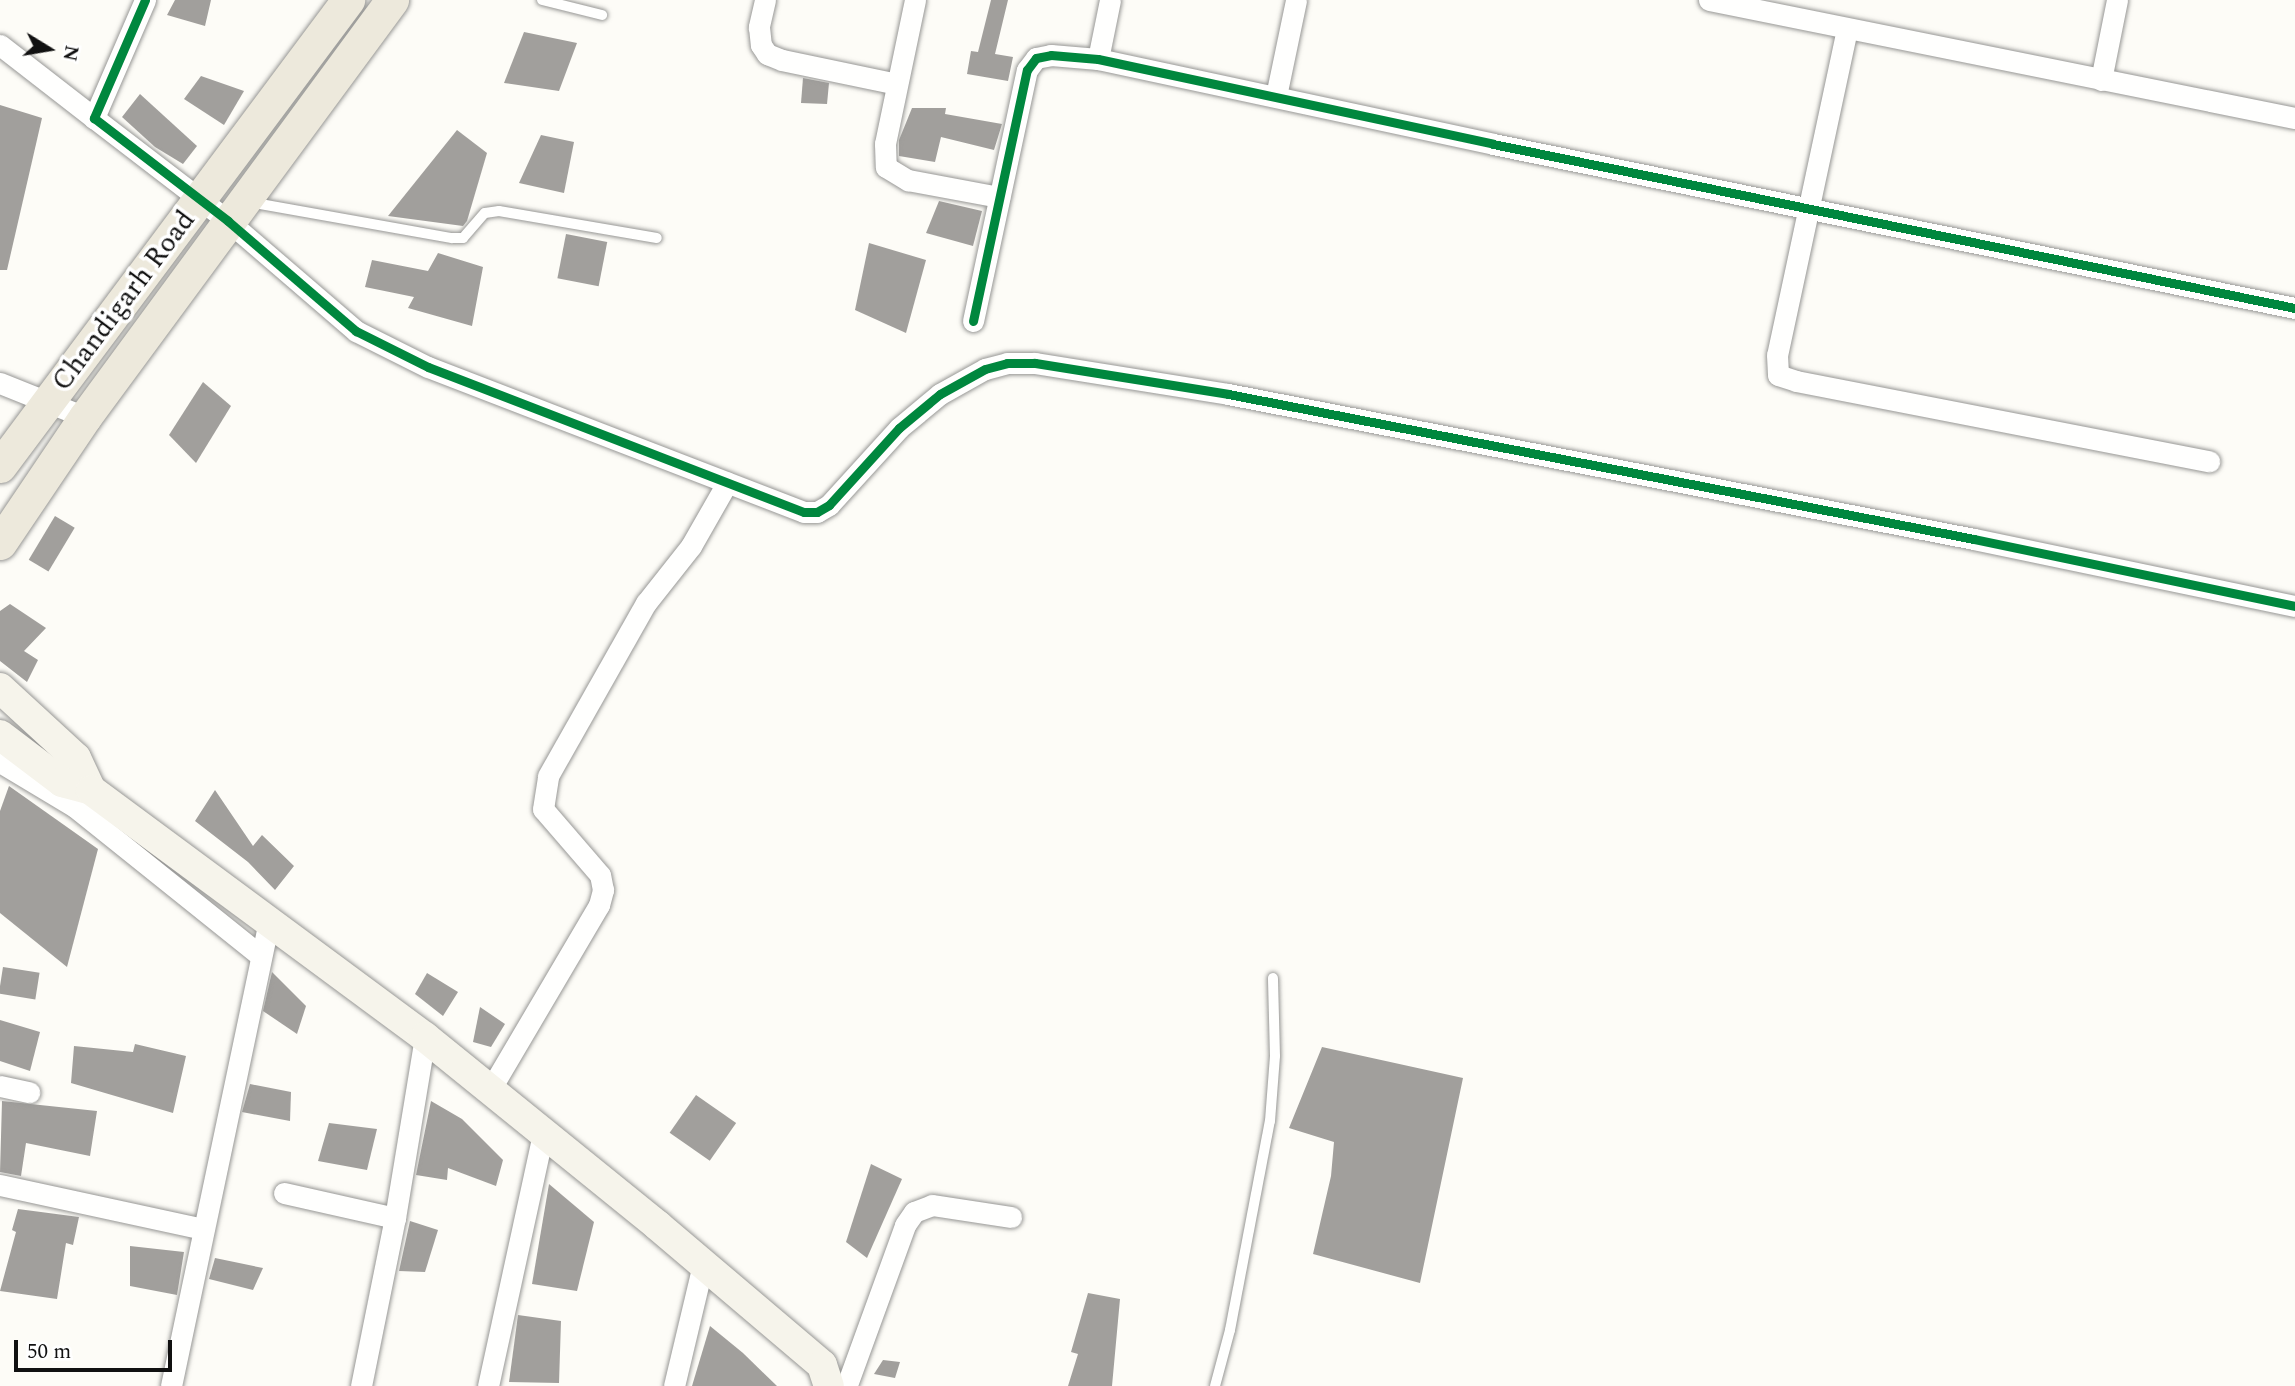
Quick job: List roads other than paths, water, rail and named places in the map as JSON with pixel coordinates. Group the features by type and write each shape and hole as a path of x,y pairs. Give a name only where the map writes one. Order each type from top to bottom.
{"main road":[{"name":"Chandigarh Road","path":"0,466 348,0"},
{"path":"0,543 85,416 392,0"}],"street":[{"path":"94,118 145,0"},
{"path":"765,0 760,27 761,45 767,54 782,60 897,84"},
{"path":"915,0 885,144 886,166 908,180 999,197"},
{"path":"1098,59 1110,0"},
{"path":"1276,96 1296,0"},
{"path":"1709,0 2295,118"},
{"path":"2101,80 2117,0"},
{"path":"1847,29 1777,355 1778,375 1796,381 2209,461"},
{"path":"0,45 199,200 235,211 356,331 428,367 804,512 817,512 830,505 899,428 940,394 985,369 1007,363 1035,363 1282,405 1974,539 2295,606"},
{"path":"973,321 1027,70 1036,58 1051,55 1098,59 2295,308"},
{"path":"0,383 85,416"},
{"path":"490,1090 599,905 603,890 600,876 543,809 548,776 646,603 691,546 727,483"},
{"path":"0,688 76,758 91,790"},
{"path":"0,735 61,782 91,790 425,1037 703,1264 838,1380 905,1225 914,1212 932,1205 1011,1217"},
{"path":"0,762 75,807 260,955"},
{"path":"170,1386 269,921"},
{"path":"361,1386 395,1218 425,1037"},
{"path":"0,1086 29,1092"},
{"path":"488,1386 543,1133"},
{"path":"0,1185 203,1229"},
{"path":"284,1193 395,1218"},
{"path":"674,1386 703,1264"}],"lane":[{"path":"542,0 602,15"},
{"path":"235,211 463,238 485,214 499,211 657,237"},
{"path":"1215,1386 1230,1330 1269,1121 1275,1056 1273,978"}]}
